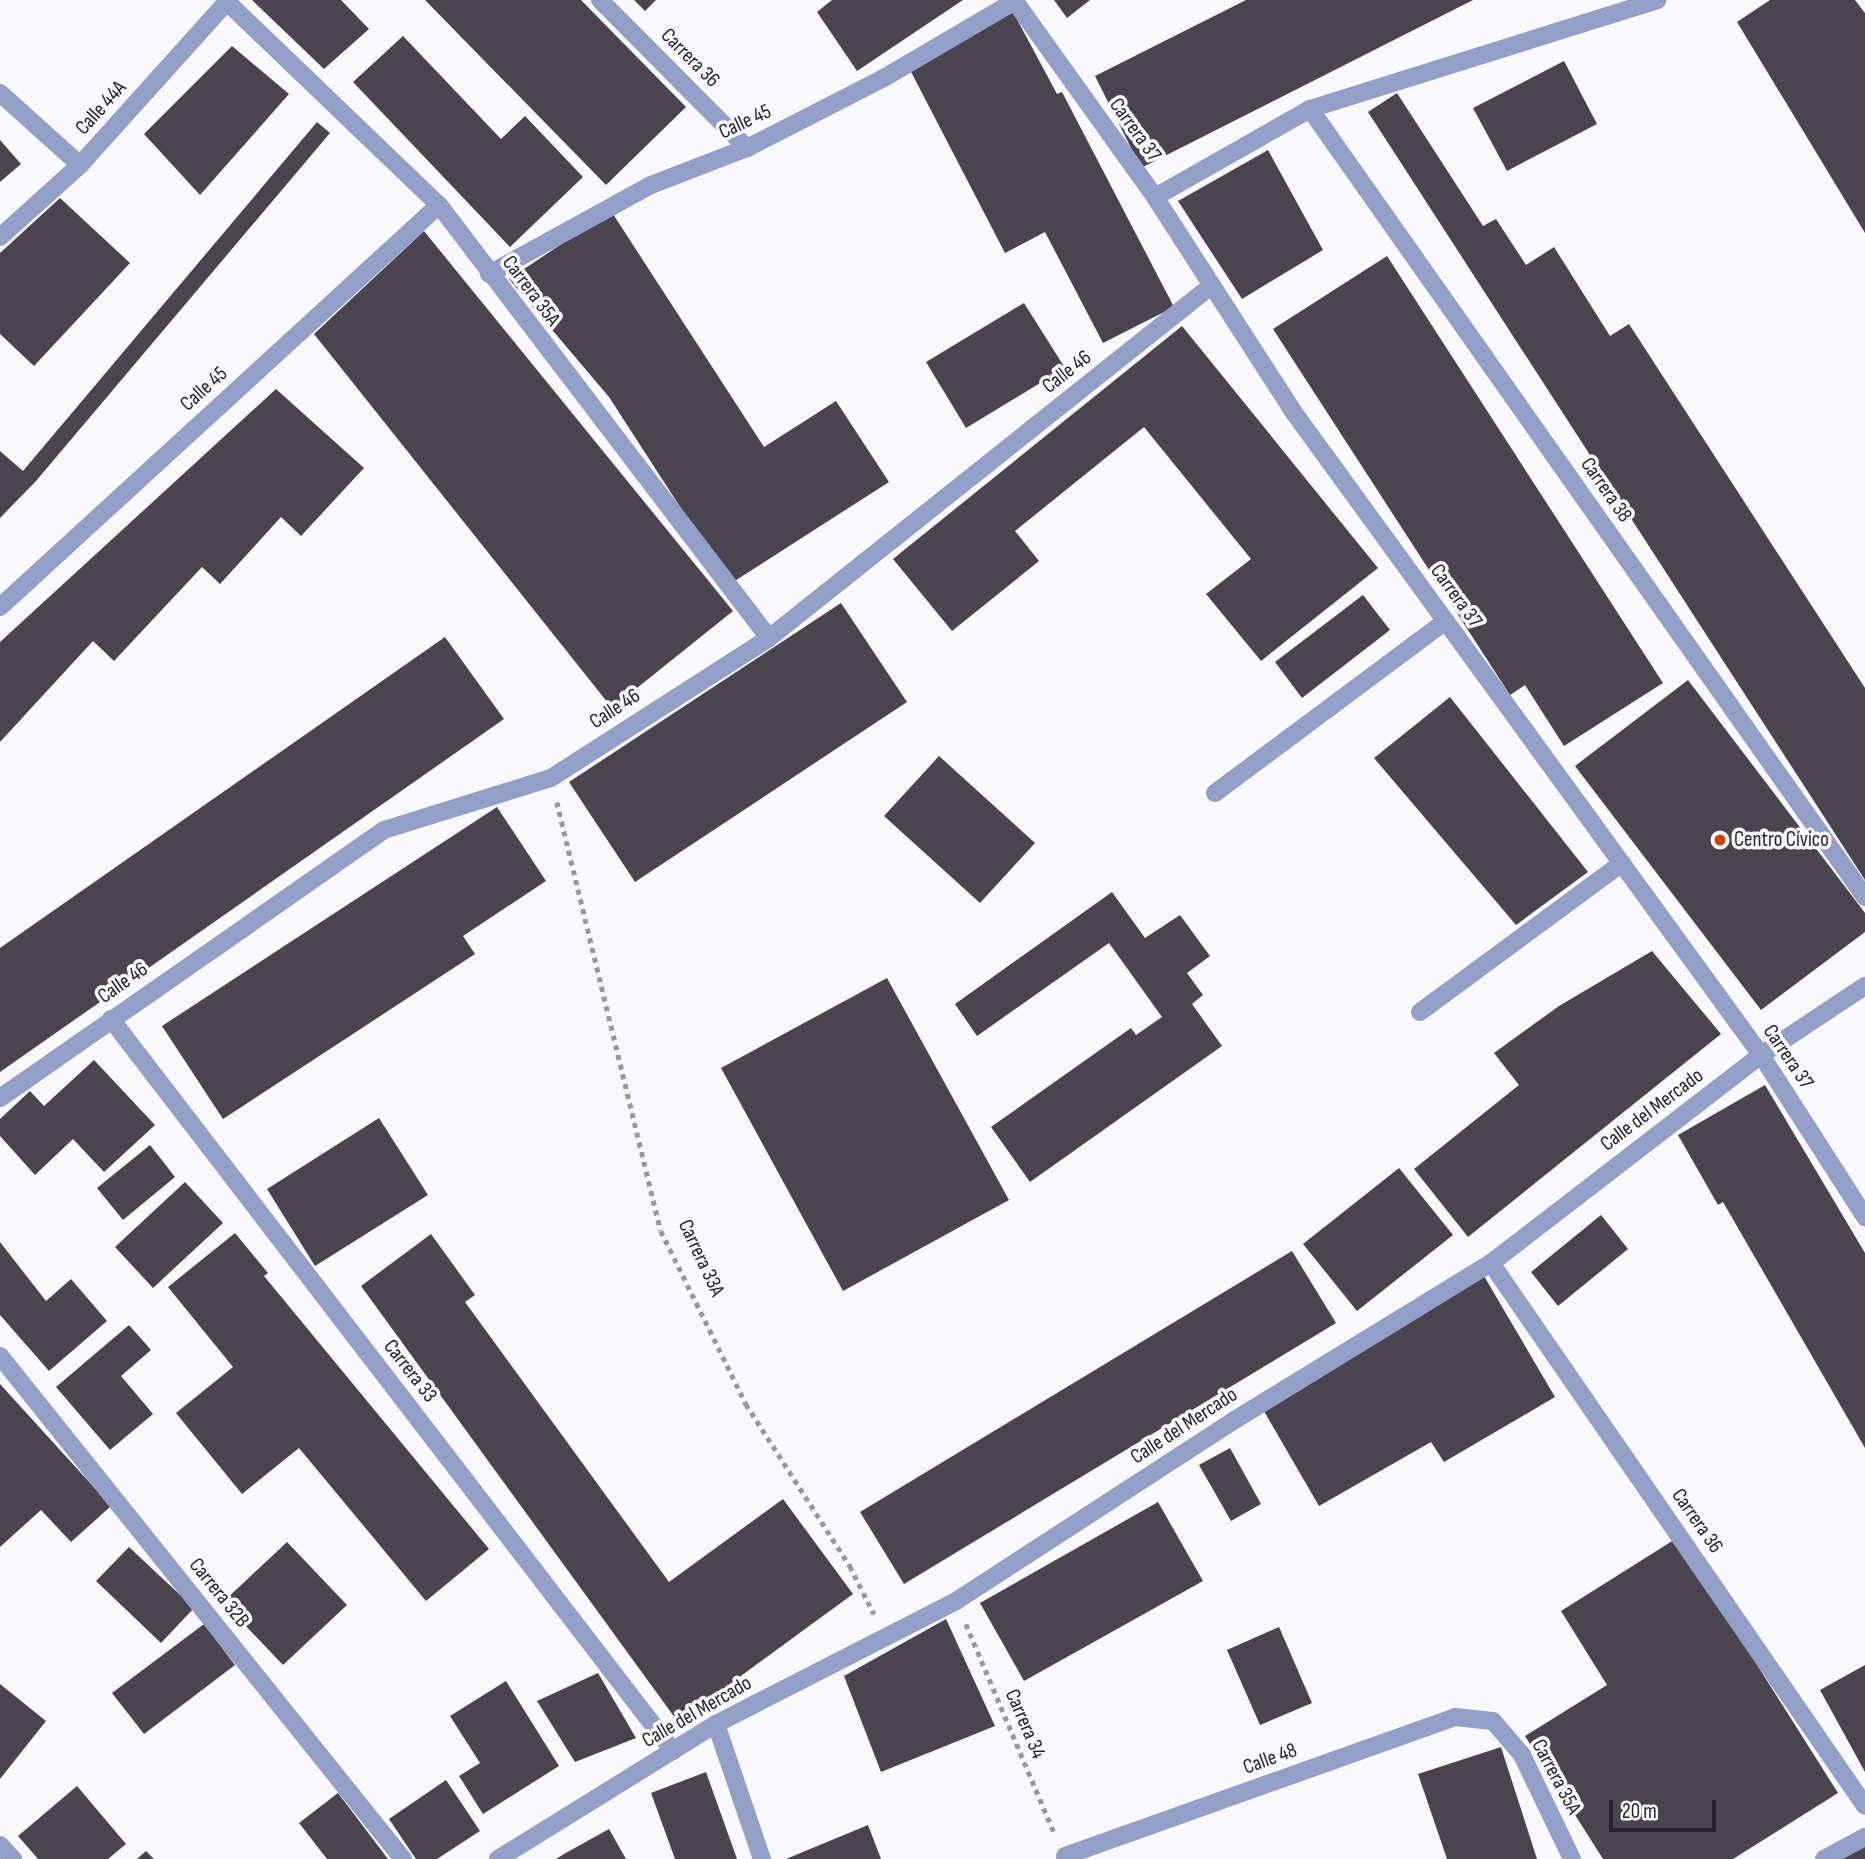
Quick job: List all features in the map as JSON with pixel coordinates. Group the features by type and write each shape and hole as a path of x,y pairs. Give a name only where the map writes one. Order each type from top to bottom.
{"street":[{"name":"Carrera 36","path":"600,0 747,148"},
{"path":"1155,197 1310,109 1657,0"},
{"name":"Calle 44A","path":"0,237 80,165 226,1"},
{"name":"Carrera 35A","path":"226,1 439,205 769,638"},
{"name":"Calle 45","path":"489,274 651,185 747,148 882,79 1014,1"},
{"name":"Carrera 37","path":"1014,1 1155,197 1296,414 1761,1055 1865,1217"},
{"path":"0,93 80,165"},
{"name":"Carrera 38","path":"1310,109 1865,897"},
{"name":"Calle 45","path":"0,607 439,205"},
{"name":"Calle 46","path":"0,1098 384,830 551,778 769,638 1211,286"},
{"path":"1215,793 1446,621"},
{"path":"1420,1012 1622,863"},
{"name":"Calle del Mercado","path":"498,1859 716,1724 956,1601 1233,1421 1491,1262 1761,1055 1865,986"},
{"name":"Carrera 33","path":"111,1019 673,1751"},
{"name":"Carrera 36","path":"1491,1262 1865,1806"},
{"name":"Carrera 32B","path":"0,1356 403,1859"},
{"name":"Calle 48","path":"1065,1856 1455,1717 1493,1721"},
{"name":"Carrera 35A","path":"1493,1721 1522,1755 1572,1859"},
{"path":"716,1724 762,1859"},
{"path":"1824,1859 1865,1837"},
{"path":"0,1846 13,1859"}],"path":[{"name":"Carrera 33A","path":"551,778 660,1231 746,1404 850,1566 886,1637"},
{"name":"Carrera 34","path":"956,1601 1065,1856"}],"building":[{"path":"252,0 341,0 369,29 324,69"},
{"path":"425,0 581,0 686,107 606,185"},
{"path":"634,0 656,0 645,11"},
{"path":"832,0 963,0 857,71 817,12"},
{"path":"1054,0 1090,0 1067,18"},
{"path":"1246,0 1473,0 1141,168 1095,76"},
{"path":"1770,0 1855,0 1865,13 1865,233 1737,22"},
{"path":"1013,12 1057,94 1062,92 1174,307 1103,343 1045,232 1005,253 908,66"},
{"path":"403,36 501,139 525,116 583,177 510,247 353,82"},
{"path":"232,46 289,94 200,195 144,134"},
{"path":"1564,61 1597,124 1507,171 1473,108"},
{"path":"1397,93 1483,226 1496,219 1526,265 1554,247 1610,336 1629,324 1865,688 1865,880 1368,112"},
{"path":"317,122 330,133 36,481 0,518 0,451 23,471"},
{"path":"0,140 21,164 0,182"},
{"path":"1268,150 1323,250 1242,299 1178,201"},
{"path":"60,198 130,263 34,366 0,334 0,253"},
{"path":"611,211 764,447 836,401 889,482 730,584 609,397 509,279"},
{"path":"424,231 733,611 612,708 314,334"},
{"path":"1387,256 1663,683 1564,746 1525,685 1510,695 1273,329"},
{"path":"1024,303 1065,368 966,428 926,362"},
{"path":"1182,326 1378,568 1261,661 1206,594 1251,559 1144,427 1015,531 1039,561 952,631 893,559"},
{"path":"276,389 364,468 301,536 281,517 220,584 202,567 114,661 93,641 0,742 0,642"},
{"path":"1363,595 1390,630 1302,698 1275,662"},
{"path":"841,603 907,702 635,882 569,782"},
{"path":"445,637 504,719 0,1072 0,948"},
{"name":"Centro Cívico","path":"1688,680 1865,913 1865,932 1761,1010 1575,766"},
{"path":"1450,697 1588,872 1516,925 1374,758"},
{"path":"939,756 1035,843 980,903 884,816"},
{"path":"497,807 546,881 463,936 475,954 223,1119 162,1026"},
{"path":"1112,892 1145,938 1180,915 1210,956 1187,973 1203,995 1192,1004 1222,1046 1030,1182 991,1127 1131,1028 1136,1035 1162,1017 1109,943 977,1036 955,1004"},
{"path":"1652,951 1721,1034 1468,1237 1414,1169 1519,1085 1494,1053 1559,1006"},
{"path":"887,978 1009,1200 843,1291 721,1068"},
{"path":"94,1060 155,1125 104,1172 73,1139 35,1175 0,1136 0,1119 30,1091 44,1106"},
{"path":"1765,1085 1865,1253 1865,1448 1723,1202 1718,1205 1678,1135"},
{"path":"379,1118 428,1195 315,1266 267,1189"},
{"path":"150,1145 175,1177 123,1220 97,1188"},
{"path":"1399,1168 1453,1235 1357,1311 1303,1244"},
{"path":"185,1182 223,1223 153,1288 115,1247"},
{"path":"1601,1215 1628,1249 1558,1306 1531,1272"},
{"path":"235,1233 268,1273 264,1276 489,1549 426,1601 299,1448 242,1494 176,1413 233,1367 168,1287"},
{"path":"431,1234 475,1295 465,1302 669,1582 783,1499 853,1594 678,1722 361,1286"},
{"path":"0,1242 46,1301 71,1279 107,1321 49,1371 0,1315"},
{"path":"1292,1251 1336,1323 904,1584 860,1512"},
{"path":"1484,1276 1555,1397 1444,1462 1431,1442 1319,1506 1261,1406"},
{"path":"129,1325 151,1350 121,1376 153,1414 110,1450 56,1387"},
{"path":"0,1384 111,1506 71,1542 41,1510 0,1547"},
{"path":"1230,1448 1261,1504 1231,1521 1199,1465"},
{"path":"1158,1502 1203,1581 1024,1681 980,1603"},
{"path":"1677,1538 1838,1793 1733,1859 1603,1859 1525,1736 1607,1685 1561,1611"},
{"path":"287,1542 347,1605 283,1665 223,1602"},
{"path":"129,1547 194,1608 161,1643 96,1581"},
{"path":"946,1619 995,1726 881,1772 844,1676"},
{"path":"204,1624 235,1665 144,1734 112,1693"},
{"path":"1279,1627 1312,1703 1260,1725 1227,1650"},
{"path":"1865,1665 1865,1772 1820,1690"},
{"path":"598,1673 636,1738 575,1762 537,1701"},
{"path":"506,1681 559,1766 483,1814 459,1776 480,1763 450,1716"},
{"path":"0,1684 46,1721 0,1779"},
{"path":"1501,1747 1537,1859 1447,1859 1418,1774"},
{"path":"706,1772 737,1859 675,1859 651,1793"},
{"path":"446,1780 480,1831 437,1859 416,1859 389,1819"},
{"path":"77,1786 126,1844 108,1859 38,1859 18,1836"},
{"path":"338,1793 388,1859 327,1859 299,1823"},
{"path":"868,1825 881,1859 786,1859"},
{"path":"609,1829 626,1859 556,1859 564,1854"},
{"path":"1865,1840 1865,1859 1833,1859"},
{"path":"146,1851 154,1859 137,1859"}],"place":[{"name":"Centro Cívico","path":"1720,840"}]}
